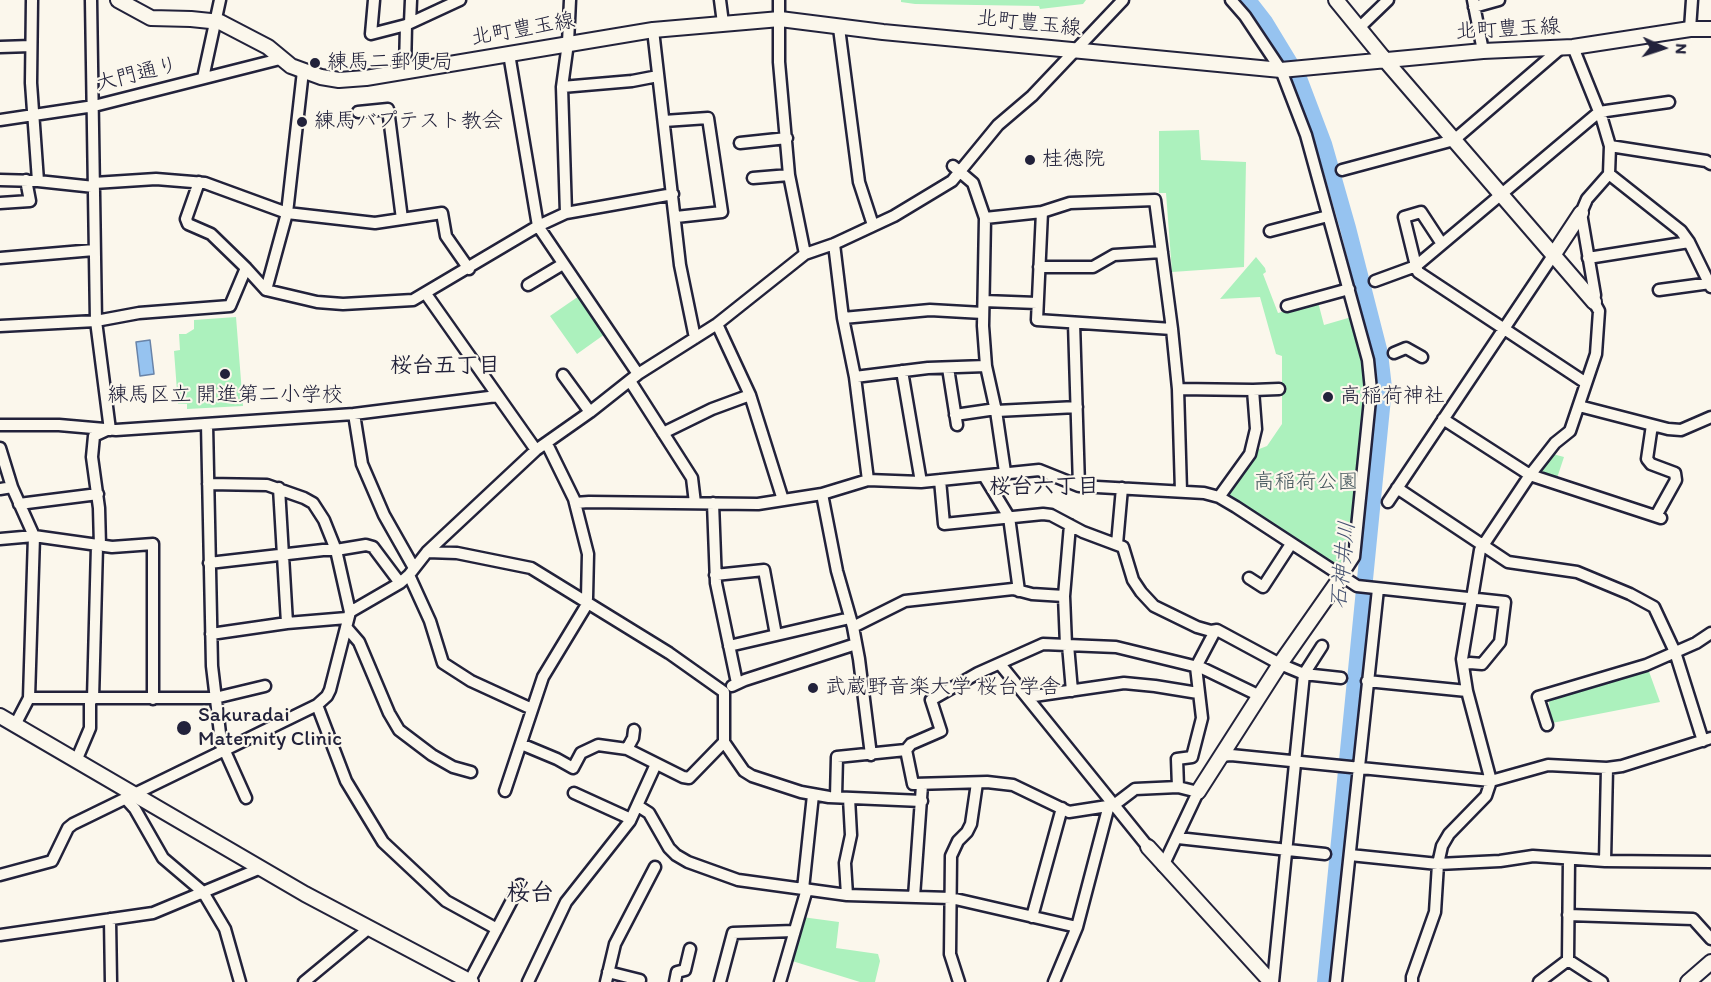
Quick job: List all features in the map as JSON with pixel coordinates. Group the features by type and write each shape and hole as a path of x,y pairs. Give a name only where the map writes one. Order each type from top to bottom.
{"main road":[{"path":"118,0 151,18 217,21"},
{"path":"1336,0 1594,302"},
{"name":"北町豊玉線","path":"217,21 252,37 291,66 321,77 339,80 366,78 653,30 780,19 839,28 1281,70 1483,51 1567,47 1690,29 1711,29"},
{"path":"1554,254 1581,213"},
{"path":"1198,792 1280,664 1341,577"},
{"path":"0,716 76,761 129,796 368,929 470,982"},
{"path":"1148,847 1163,866 1272,982"},
{"path":"1689,982 1711,962"}],"street":[{"path":"32,0 33,115 38,181"},
{"path":"91,0 96,321 108,430"},
{"path":"203,78 220,0"},
{"path":"374,0 371,34 408,24 460,0"},
{"path":"405,70 411,0"},
{"path":"566,213 562,87 568,43 570,0"},
{"path":"720,0 723,23"},
{"path":"779,0 779,62 789,175 805,254"},
{"path":"0,875 51,861 68,828 73,824 317,705 330,690 348,619 355,606 400,583 412,572 427,552 536,450 634,378 717,324 805,254 834,244 894,216 952,181 957,169 998,125 1032,96 1123,0"},
{"path":"1231,0 1245,16 1281,70 1306,135 1368,360 1371,390 1354,556 1341,577"},
{"path":"1360,27 1388,0"},
{"path":"1483,51 1474,3 1499,0"},
{"path":"1690,29 1692,0"},
{"path":"839,28 859,182 873,225"},
{"path":"653,30 680,265 695,338"},
{"path":"0,47 31,46"},
{"path":"1342,170 1455,140 1567,47 1599,112 1610,146 1609,174 1587,199 1581,213 1595,295 1594,302 1599,311 1596,354 1570,431 1555,443 1530,475 1480,550 1462,659 1467,691 1491,781 1486,796 1449,834 1442,846 1438,864 1435,912 1412,976 1412,982"},
{"path":"509,54 538,226 634,378 663,433 692,478 695,503"},
{"name":"大門通り","path":"0,120 94,106 276,60 280,57"},
{"path":"266,290 287,213 303,71"},
{"path":"562,87 632,81 658,76"},
{"path":"1375,281 1416,266 1599,112 1668,102"},
{"path":"358,112 388,109 402,219"},
{"path":"664,121 708,118 722,212 676,218"},
{"path":"740,142 787,138"},
{"path":"1610,146 1706,161 1711,164"},
{"path":"957,169 973,183 985,218 983,313 986,366 996,410 1005,472"},
{"path":"1609,174 1673,224 1689,242 1711,285 1659,290"},
{"path":"753,178 789,175"},
{"path":"0,180 94,185 156,179 199,182 287,213 375,223 442,213 446,236 469,269"},
{"path":"0,203 30,201 26,180"},
{"path":"199,182 186,219 188,224 211,234 266,290 317,302 343,304 413,300 469,269 538,226 566,213 673,194"},
{"path":"985,218 1042,212 1071,203 1155,200 1178,389 1181,491"},
{"path":"1042,212 1037,320 1172,329"},
{"path":"1442,244 1421,212 1404,217 1418,272 1586,383"},
{"path":"1270,231 1328,216"},
{"path":"1588,258 1689,242"},
{"path":"834,244 843,318 855,377 868,480"},
{"path":"0,258 94,250"},
{"path":"1039,267 1093,267 1114,255 1162,252"},
{"path":"1388,502 1554,254"},
{"path":"528,285 563,264"},
{"path":"0,326 96,321 140,313 230,306 246,268"},
{"path":"1287,306 1349,289"},
{"path":"426,294 536,450"},
{"path":"984,301 1037,303"},
{"path":"843,318 930,310 983,313"},
{"path":"1074,322 1079,486"},
{"path":"717,324 750,395 783,500"},
{"path":"1394,353 1407,348 1422,357"},
{"path":"855,377 903,371 986,366"},
{"path":"948,368 956,420 996,410 1077,407"},
{"path":"903,371 921,482"},
{"path":"563,375 590,412"},
{"path":"1178,389 1279,389"},
{"path":"1219,497 1250,454 1256,429 1253,390"},
{"path":"663,433 712,409 750,395"},
{"path":"0,425 59,424 108,430 354,414 497,396"},
{"path":"1579,406 1681,430 1711,417"},
{"path":"354,414 362,464 412,572 443,663 471,681 532,709"},
{"path":"1443,418 1530,475 1658,517 1676,480 1674,473 1651,464 1647,459 1652,425"},
{"path":"207,424 211,634 215,698 223,750 246,798"},
{"path":"76,761 90,728 99,546 98,495 92,457 93,440 94,436 108,430"},
{"path":"505,791 543,677 587,602 589,562 575,503 547,444"},
{"path":"0,448 12,487 33,536 29,698 15,725"},
{"path":"575,503 758,504 822,494 868,480 921,482 1039,470 1079,486 1204,493 1219,497 1357,586 1505,602 1500,642 1482,664 1463,665"},
{"path":"984,476 1009,517 1019,591"},
{"path":"940,480 944,524 1051,515 1083,532 1123,547 1133,580 1140,592 1154,606 1197,627 1217,630 1280,664 1304,674 1341,678"},
{"path":"208,484 267,484 313,503 324,520 336,550 348,619 389,713 399,730 432,755 453,767 471,772"},
{"path":"0,489 12,487"},
{"path":"279,488 287,623"},
{"path":"1117,544 1122,488"},
{"path":"1221,756 1491,781 1548,765 1607,768 1622,766 1707,740 1675,652 1654,607 1630,594 1577,572 1508,562 1397,488"},
{"path":"822,494 837,571 856,644 871,755"},
{"path":"19,504 98,495"},
{"path":"713,503 715,575 720,609 737,683"},
{"path":"1070,525 1064,596 1072,691"},
{"path":"0,539 33,536 112,548 153,544 153,699"},
{"path":"1249,578 1263,587 1291,544"},
{"path":"209,563 366,545 373,547 400,583"},
{"path":"427,552 457,553 531,568 669,653 724,692"},
{"path":"715,575 764,570 776,635"},
{"path":"729,646 851,622 905,600 1012,589 1032,594 1064,596"},
{"path":"1336,982 1375,589"},
{"path":"211,634 287,623 348,619"},
{"path":"1178,787 1177,759 1192,757 1202,718 1196,667 1215,631"},
{"path":"1547,725 1538,697 1646,664 1696,643 1711,633"},
{"path":"724,692 737,683 856,644"},
{"path":"836,798 837,757 906,750 911,744 941,731 931,700 978,673 1043,644 1116,647 1196,667 1260,696"},
{"path":"1272,982 1304,674 1322,646"},
{"path":"1000,664 1148,847"},
{"path":"1367,681 1467,691"},
{"path":"1027,697 1124,684 1198,693"},
{"path":"29,698 215,698 266,686"},
{"path":"724,692 724,742 744,771 813,795 922,801"},
{"path":"317,705 346,781 383,842 446,901 497,929"},
{"path":"627,749 633,738 634,730"},
{"path":"521,744 573,768 581,753 598,745 627,749 689,778 724,742"},
{"path":"906,750 913,784 1013,785 1069,812 1112,805 1135,789 1178,787 1198,792 1163,866"},
{"path":"528,982 566,902 632,819 656,764"},
{"path":"1605,861 1607,768"},
{"path":"959,982 950,954 951,856 958,841 971,824 977,783"},
{"path":"914,897 922,785"},
{"path":"574,793 632,819"},
{"path":"780,982 805,889 813,795"},
{"path":"129,796 163,858 202,892 225,929 240,982"},
{"path":"847,895 845,863 851,835 849,798"},
{"path":"1058,980 1077,927 1112,805"},
{"path":"638,806 650,813 669,848 688,862 738,879 847,895 951,898 1077,927"},
{"path":"1032,916 1062,808"},
{"path":"1178,838 1325,854"},
{"path":"1350,855 1438,864 1500,861 1533,856 1569,860 1711,862"},
{"path":"1568,960 1569,860"},
{"path":"640,980 607,977 615,944 655,867"},
{"path":"0,935 153,913 261,868"},
{"path":"470,982 520,885"},
{"path":"1568,915 1693,919 1711,939"},
{"path":"110,919 111,982"},
{"path":"304,982 368,929"},
{"path":"720,982 733,933 794,931"},
{"path":"675,982 677,972 685,970 690,949"},
{"path":"1539,982 1568,960"},
{"path":"1568,960 1602,982"}],"green space":[{"path":"901,0 1086,0 1083,4 1040,9 1039,6 915,4 901,2"},
{"path":"1199,130 1201,160 1246,162 1244,267 1172,272 1166,193 1159,193 1159,131"},
{"name":"高稲荷公園","path":"1256,257 1265,268 1266,272 1263,274 1278,313 1318,302 1324,325 1355,316 1368,366 1354,546 1338,569 1228,496 1227,492 1254,451 1267,446 1282,424 1282,356 1276,354 1260,297 1220,299"},
{"path":"579,296 605,334 577,354 550,316"},
{"path":"236,317 243,406 187,409 187,404 178,404 174,351 180,350 179,334 186,334 194,329 194,320"},
{"path":"1553,454 1564,457 1557,478 1542,472"},
{"path":"1647,666 1660,702 1552,723 1548,696"},
{"path":"802,917 839,922 836,948 878,954 880,961 875,982 860,982 789,960"}],"water":[{"path":"150,340 154,374 140,376 136,342"}],"waterway":[{"name":"石神井川","path":"1248,0 1265,22 1299,78 1324,144 1380,353 1384,388 1325,982"}],"place":[{"name":"練馬二郵便局","path":"315,63"},
{"name":"練馬バプテスト教会","path":"302,122"},
{"name":"桂徳院","path":"1030,160"},
{"name":"練馬区立 開進第二小学校","path":"225,374"},
{"name":"高稲荷神社","path":"1328,397"},
{"name":"武蔵野音楽大学 桜台学舎","path":"813,688"},
{"name":"Sakuradai Maternity Clinic","path":"184,728"}],"district":[{"name":"桜台五丁目","path":"445,366"},
{"name":"桜台六丁目","path":"1044,487"},
{"name":"桜台","path":"530,894"}]}
